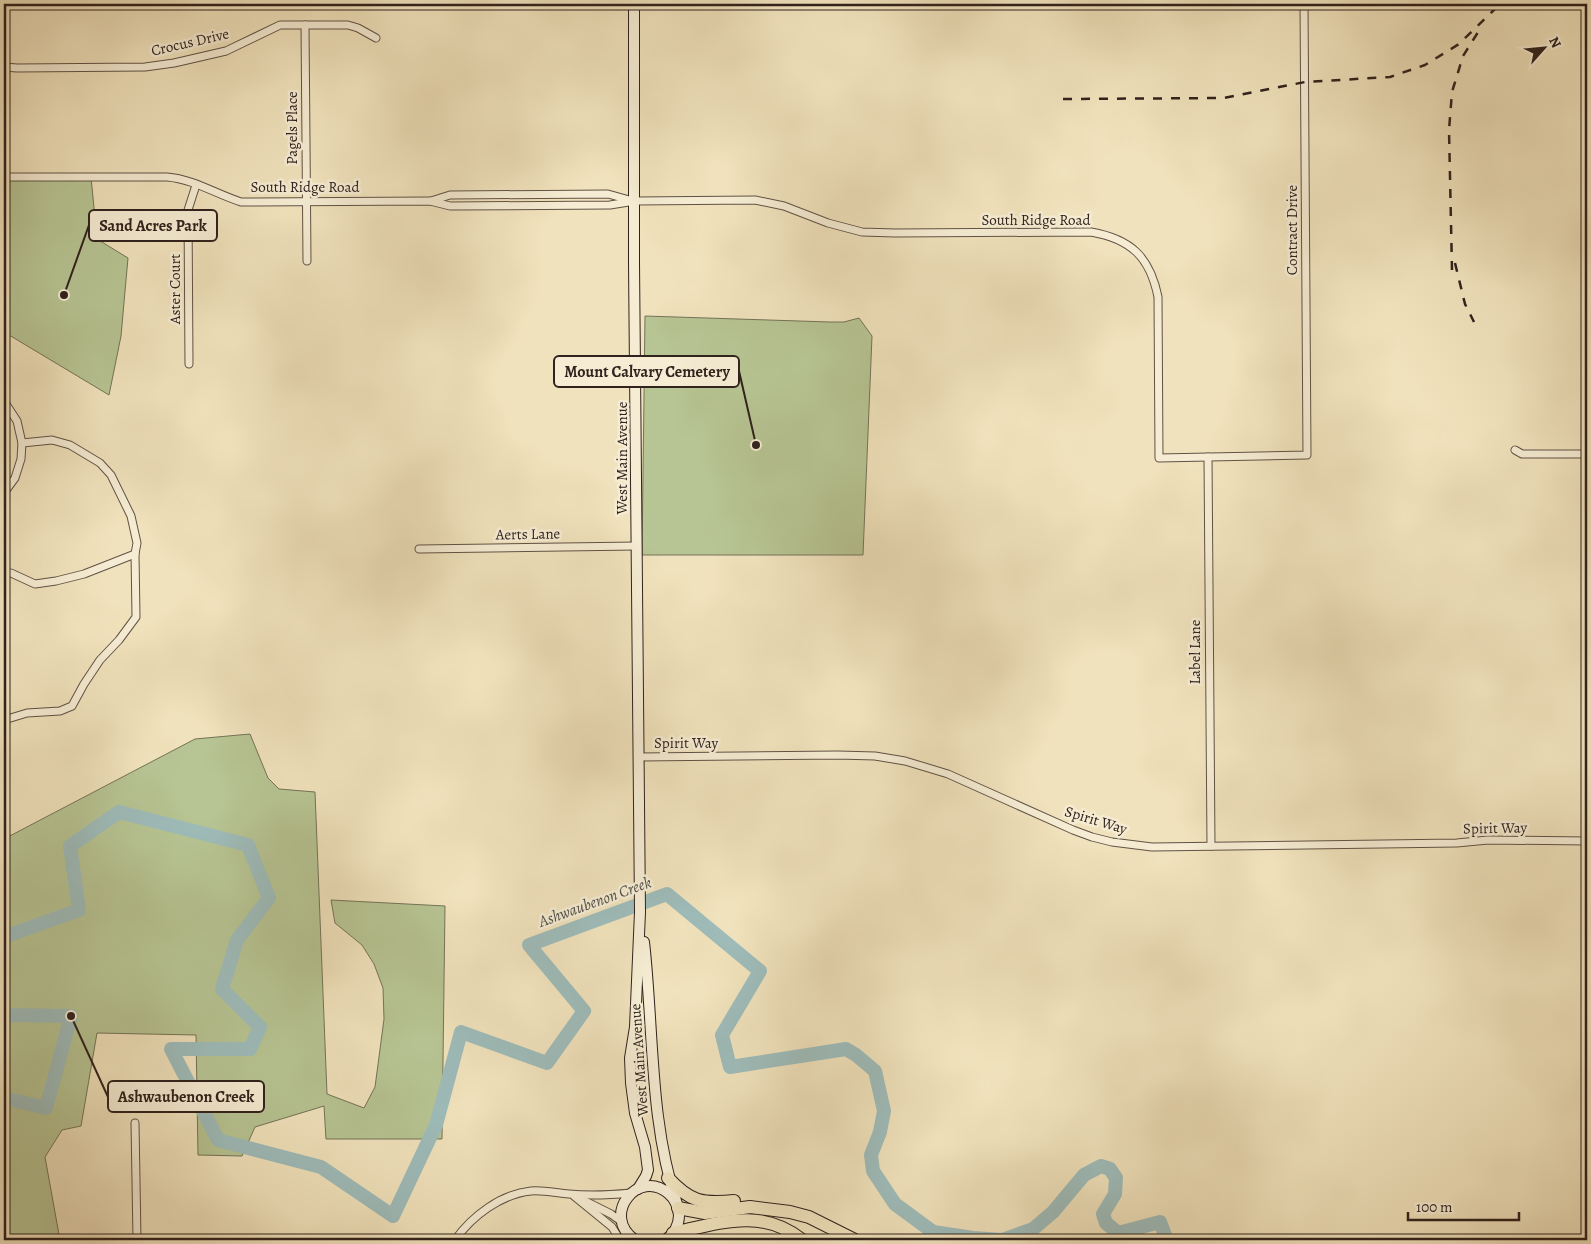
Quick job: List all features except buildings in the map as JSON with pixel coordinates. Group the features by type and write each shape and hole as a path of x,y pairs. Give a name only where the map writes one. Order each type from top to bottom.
{"highway":[{"path":"668,1178 679,1190 698,1200 718,1202 751,1201 773,1209 809,1217 854,1240"},
{"path":"677,1206 704,1213 750,1207 773,1209"},
{"path":"668,1238 728,1221 754,1220 785,1229 802,1240"}],"main road":[{"name":"West Main Avenue","path":"622,1223 622,1206 646,1176 648,1170 645,1147 635,1113 630,1058 635,1027 640,912 634,263 634,4"},
{"name":"West Main Avenue","path":"640,912 649,983 660,1137 668,1178 677,1206"},
{"path":"635,1191 647,1186 656,1187 672,1197 677,1206 679,1217 677,1225 668,1238"},
{"path":"621,1240 622,1223"},
{"path":"622,1223 626,1233 635,1240"}],"street":[{"name":"Contract Drive","path":"1304,4 1307,455"},
{"name":"Crocus Drive","path":"4,67 145,67 174,63 226,51 280,25 348,26 358,28 376,38"},
{"name":"Pagels Place","path":"305,25 307,261"},
{"name":"South Ridge Road","path":"4,177 180,178 241,202 430,201 450,206 610,206 635,201 755,200 784,206 828,223 862,232 1092,232 1110,236 1127,244 1144,260 1155,279 1158,297 1160,458 1307,455"},
{"name":"Aster Court","path":"189,364 188,210 196,185"},
{"name":"South Ridge Road","path":"430,201 450,195 608,194 635,201"},
{"path":"4,401 17,421 22,443 22,459 16,478 4,493"},
{"path":"4,720 27,713 60,711 72,706 100,660 119,640 136,617 134,554 137,543 131,516 111,475 100,463 70,445 52,440 22,443"},
{"path":"1516,450 1522,454 1587,454"},
{"name":"Label Lane","path":"1208,457 1211,846"},
{"name":"Aerts Lane","path":"419,549 637,546"},
{"path":"11,573 35,584 56,581 84,574 134,554"},
{"name":"Spirit Way","path":"639,757 875,756 905,761 948,774 1073,830 1112,842 1145,846 1457,843 1488,840 1587,841"},
{"path":"135,1123 137,1240"},
{"path":"455,1240 479,1214 508,1197 533,1191 572,1195 609,1195 635,1191"},
{"path":"572,1195 598,1206 622,1223"},
{"path":"572,1195 592,1212 604,1219 621,1240"}],"green space":[{"path":"91,177 97,239 128,258 121,336 109,395 4,332 4,180"},
{"path":"645,316 830,322 844,322 859,318 872,336 863,555 642,555"},
{"path":"250,734 268,778 279,789 315,792 327,1094 364,1108 375,1087 384,1019 383,988 374,964 362,945 335,923 331,900 445,906 442,1139 326,1139 324,1106 255,1127 242,1156 198,1155 196,1035 97,1033 81,1126 62,1130 45,1157 60,1240 4,1240 4,839 195,739"}],"waterway":[{"name":"Ashwaubenon Creek","path":"4,937 79,910 70,846 119,812 248,845 269,898 237,940 222,989 260,1027 250,1049 171,1049 218,1140 321,1167 393,1216 436,1125 461,1032 547,1063 584,1011 529,945 667,894 760,971 722,1035 730,1067 846,1049 856,1055 875,1071 884,1111 880,1132 871,1155 873,1171 895,1204 933,1232 1002,1240 1033,1229 1053,1212 1084,1175 1101,1166 1110,1169 1116,1178 1115,1194 1103,1214 1106,1223 1118,1233 1160,1222 1167,1240"},
{"name":"Ashwaubenon Creek","path":"4,1015 71,1016 46,1108 4,1098"}],"railway":[{"path":"1063,99 1224,98 1305,82 1390,77 1425,65 1459,44 1500,4"},
{"path":"1452,270 1449,130 1452,92 1463,56 1480,29"},
{"path":"1455,263 1465,304 1474,322"}],"place":[{"name":"Sand Acres Park","path":"64,295"},
{"name":"Mount Calvary Cemetery","path":"756,445"},
{"name":"Ashwaubenon Creek","path":"71,1016"}]}
